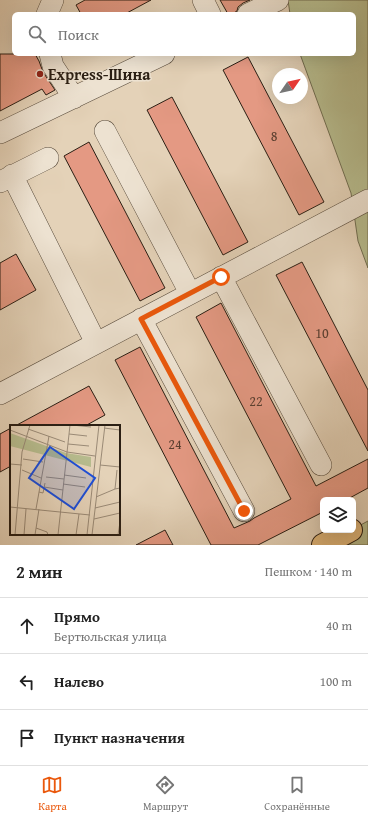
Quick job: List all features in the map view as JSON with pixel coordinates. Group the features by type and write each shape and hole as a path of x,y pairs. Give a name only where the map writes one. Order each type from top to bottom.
{"highway":[{"path":"356,528 368,521"},
{"path":"323,545 346,533"}],"street":[{"path":"48,12 53,0"},
{"path":"203,0 209,12"},
{"path":"252,12 278,0"},
{"path":"50,56 53,66 74,98"},
{"path":"0,133 160,56"},
{"path":"105,132 190,293"},
{"path":"48,158 6,178 96,343"},
{"path":"0,394 368,200"},
{"path":"221,277 321,465"},
{"path":"141,319 244,511"}],"green space":[{"path":"288,0 368,0 368,268 358,241 351,193 308,76 308,68 305,68 301,56 356,56 356,12 290,12"},
{"path":"368,521 368,545 323,545 346,533 356,533 356,527"}],"building":[{"path":"85,0 151,0 129,12 80,12 76,5"},
{"path":"220,0 250,0 238,7 235,12 227,12"},
{"path":"0,54 12,54 12,56 36,56 43,72 55,90 46,95 42,89 0,111"},
{"path":"248,57 324,202 299,215 223,70"},
{"path":"172,97 248,242 223,255 147,110"},
{"path":"89,142 165,288 140,301 64,156"},
{"path":"16,254 36,290 0,310 0,263"},
{"path":"302,262 368,390 368,451 276,275"},
{"path":"221,303 316,486 368,459 368,488 352,497 320,497 320,514 258,545 211,545 115,360 140,347 234,528 250,521 291,499 196,317"},
{"path":"89,386 105,415 87,425 17,425"},
{"path":"10,429 10,467 0,472 0,434"},
{"path":"165,530 173,545 136,545"}],"place":[{"name":"Express-Шина","path":"40,74"}],"route":[{"path":"221,277 141,319 244,511"}]}
